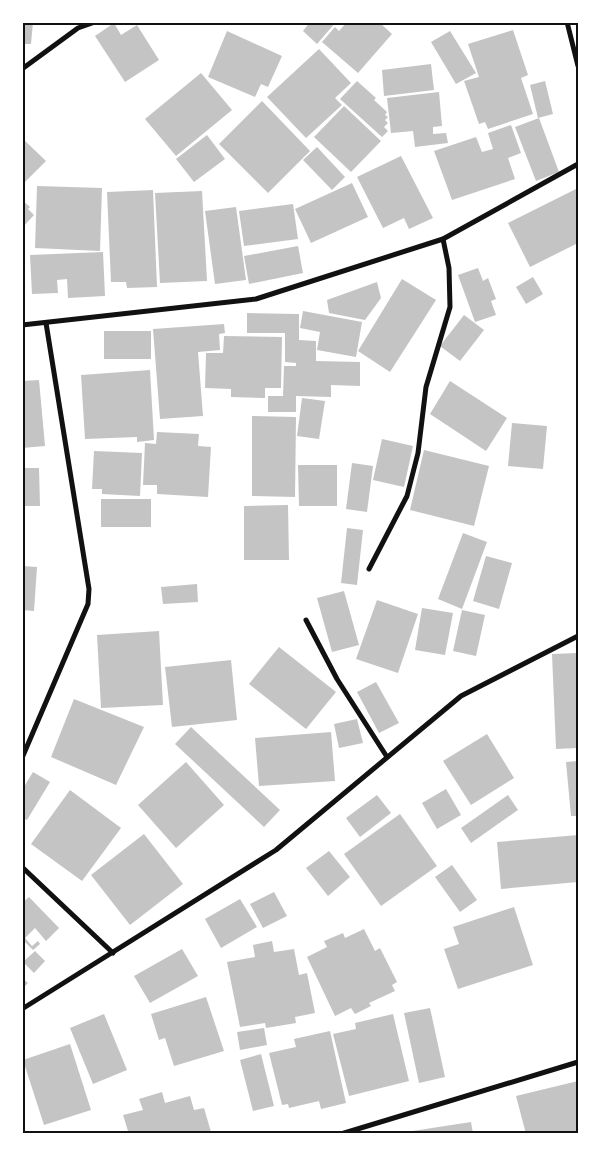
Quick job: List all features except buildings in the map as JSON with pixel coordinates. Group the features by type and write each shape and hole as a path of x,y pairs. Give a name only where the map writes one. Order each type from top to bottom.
{"street":[{"path":"22,69 78,28 95,22"},
{"path":"566,22 578,66"},
{"path":"22,325 256,299 443,240 578,164"},
{"path":"369,569 407,496 418,452 426,387 450,307 449,268 443,240"},
{"path":"22,758 88,604 89,596 46,323"},
{"path":"306,620 336,679 387,757"},
{"path":"22,1009 276,850 461,696 578,636"},
{"path":"22,867 113,953"},
{"path":"341,1134 578,1062"}]}
